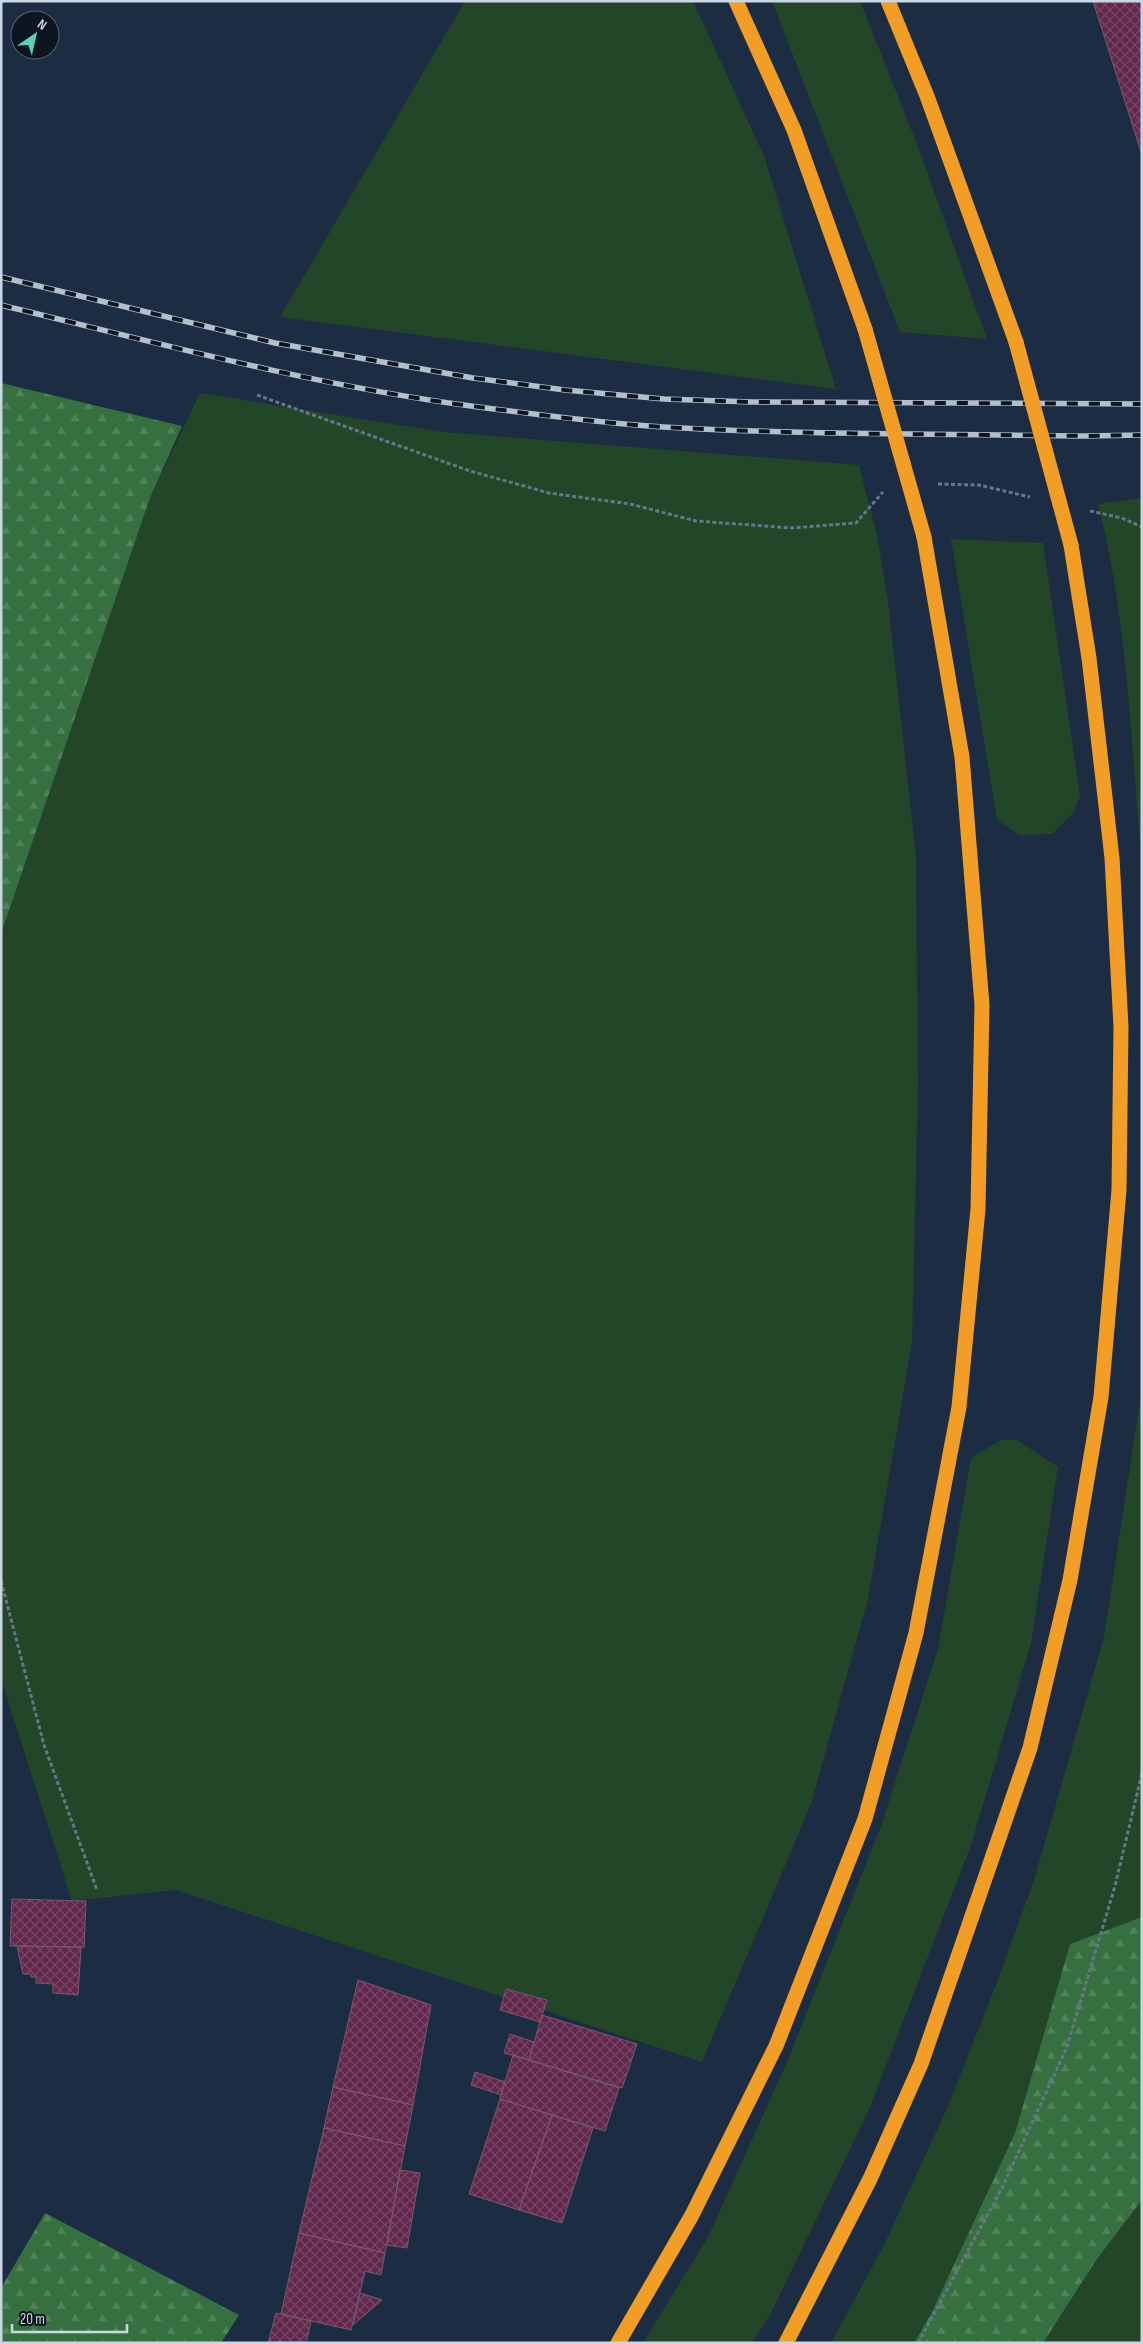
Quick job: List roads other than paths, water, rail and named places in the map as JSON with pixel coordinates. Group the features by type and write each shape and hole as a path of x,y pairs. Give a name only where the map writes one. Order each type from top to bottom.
{"highway":[{"path":"618,2343 692,2215 776,2046 865,1819 916,1633 959,1407 978,1210 982,1005 962,757 924,537 865,329 794,130 736,1"},
{"path":"786,2343 870,2179 921,2064 1030,1748 1070,1580 1101,1397 1119,1190 1121,1027 1112,858 1089,658 1071,545 1016,342 927,96 888,1"}],"railway":[{"path":"1,277 275,343 473,378 565,390 664,399 751,402 1142,404"},
{"path":"1,305 235,362 352,387 471,406 566,418 663,427 769,432 1142,435"}]}
